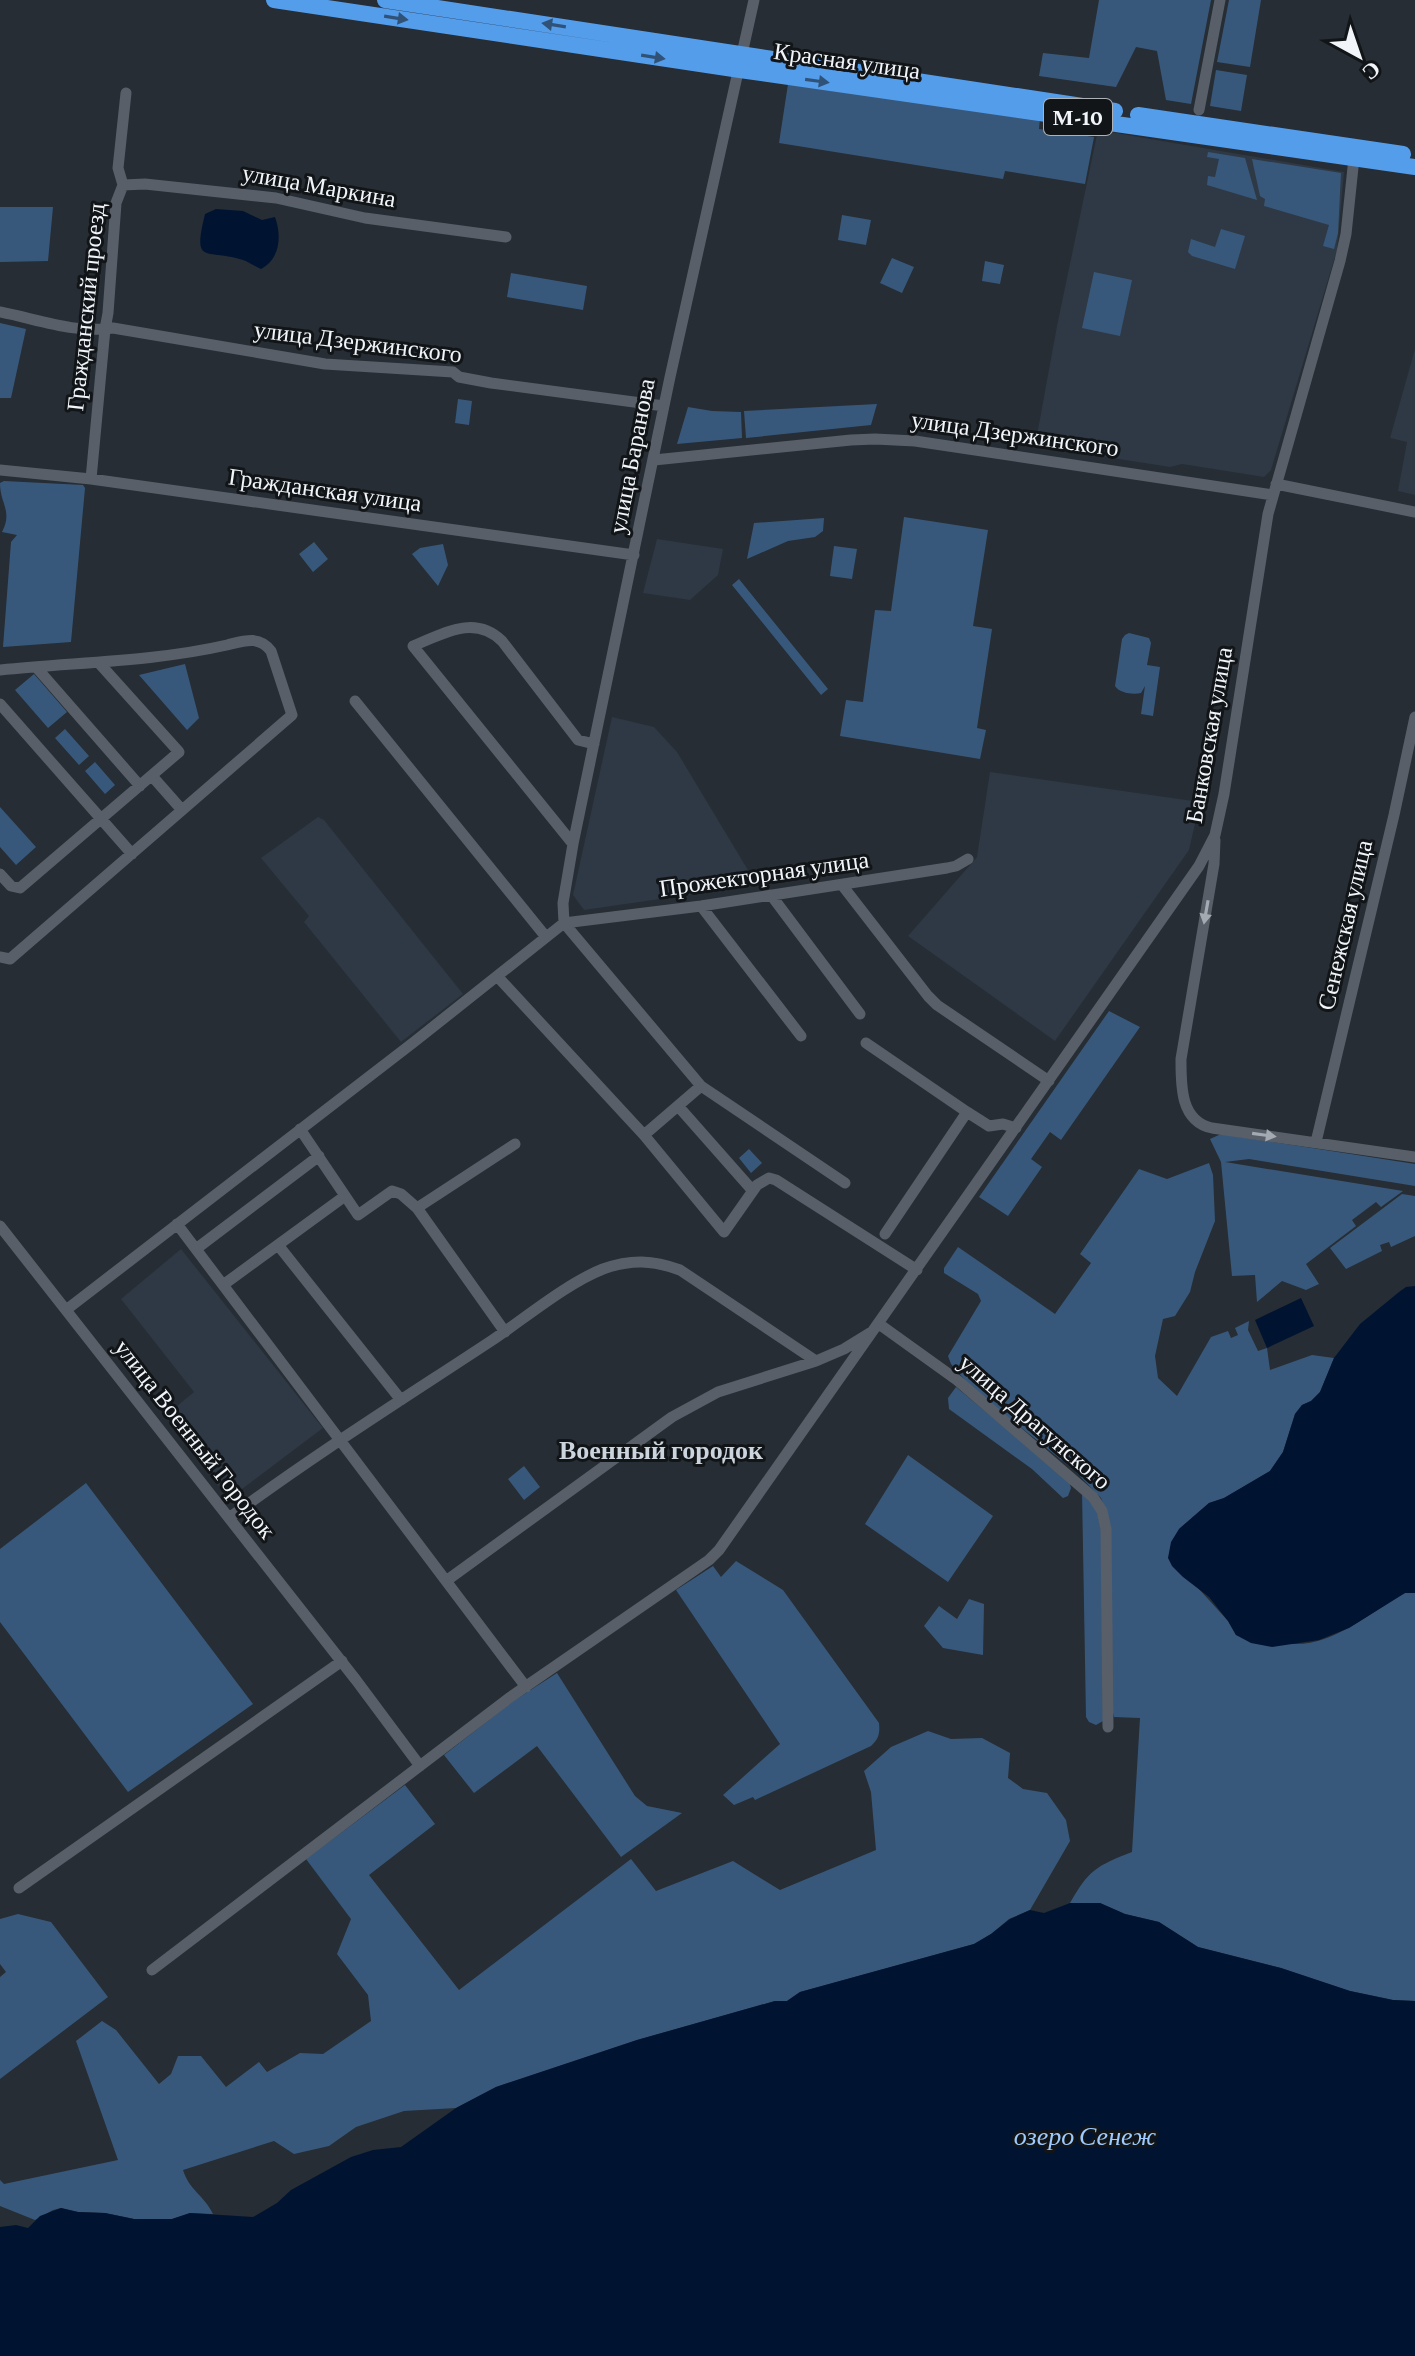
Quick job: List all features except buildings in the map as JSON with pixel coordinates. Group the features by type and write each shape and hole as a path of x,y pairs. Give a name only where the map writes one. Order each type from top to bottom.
{"highway":[{"name":"Красная улица","path":"274,0 1056,103 1415,156"},
{"name":"Красная улица","path":"385,0 741,62 1415,167"}],"street":[{"name":"улица Баранова","path":"564,923 563,903 573,844 664,406 754,0"},
{"path":"1199,110 1220,0"},
{"name":"Гражданский проезд","path":"91,479 116,203 123,185 118,168 126,93"},
{"name":"Банковская улица","path":"152,1970 526,1687 714,1555 1199,866 1215,835 1227,779 1267,518 1340,261 1354,158"},
{"name":"улица Маркина","path":"123,185 145,184 276,198 365,218 506,237"},
{"name":"улица Дзержинского","path":"0,312 58,326 97,330 113,328 325,364 453,372 459,377 491,383 664,406"},
{"path":"657,440 662,452 672,459"},
{"name":"улица Дзержинского","path":"654,460 851,440 915,441 1415,512"},
{"name":"Гражданская улица","path":"3,472 91,479 634,555"},
{"path":"573,844 413,646 454,629 477,627 486,630 502,641 578,740 594,744"},
{"path":"0,670 184,654 252,639 263,643 271,651 292,715 10,959 0,957"},
{"path":"0,874 11,886 20,888 179,752 99,663"},
{"path":"36,667 140,786"},
{"path":"355,701 546,937"},
{"path":"0,704 132,854"},
{"name":"Сенежская улица","path":"1316,1142 1415,717"},
{"path":"152,776 182,810"},
{"path":"1215,835 1214,864 1183,1047 1181,1088 1188,1111 1204,1127 1415,1157"},
{"name":"Прожекторная улица","path":"564,923 842,885 947,868 968,859"},
{"path":"842,885 937,1005 1049,1081"},
{"path":"771,895 860,1014"},
{"path":"701,906 801,1036"},
{"path":"66,1310 564,923 701,1086 845,1183"},
{"path":"497,976 644,1135 724,1232 753,1191 769,1178 917,1270"},
{"path":"866,1043 989,1126 1003,1124 1016,1128"},
{"path":"644,1135 701,1086"},
{"path":"678,1106 753,1191"},
{"path":"885,1234 967,1112"},
{"path":"300,1129 358,1215 392,1191 401,1194 417,1208 505,1332"},
{"path":"417,1208 515,1144"},
{"path":"196,1249 319,1156"},
{"path":"223,1285 345,1196"},
{"path":"177,1224 526,1687"},
{"name":"улица Военный Городок","path":"0,1226 342,1661 420,1766"},
{"path":"278,1245 401,1400"},
{"path":"229,1518 583,1278 619,1264 642,1261 662,1263 680,1270 816,1361"},
{"path":"446,1581 672,1417 718,1392 844,1349 877,1327"},
{"name":"улица Драгунского","path":"877,1327 957,1380 1093,1497 1099,1506 1106,1529 1108,1727"},
{"path":"19,1888 342,1661"}],"shaded area":[{"path":"1099,0 1211,0 1191,104 1166,100 1157,51 1136,47 1116,87 1039,76 1043,53 1089,58"},
{"path":"1229,0 1261,0 1250,67 1217,62"},
{"path":"1216,70 1247,75 1241,111 1210,106"},
{"path":"788,84 1040,118 1039,129 1094,137 1085,184 1005,171 1003,179 779,143"},
{"path":"1098,130 1344,172 1337,250 1271,470 1264,477 1182,464 1170,467 1035,446"},
{"path":"1208,152 1245,158 1257,200 1207,185 1208,176 1215,177 1219,159 1207,157"},
{"path":"1252,159 1341,173 1338,233 1334,249 1323,246 1329,225 1264,206 1265,199 1260,196"},
{"path":"0,207 53,207 48,261 0,262"},
{"path":"842,215 871,220 866,245 838,240"},
{"path":"1221,229 1245,236 1235,269 1192,256 1188,252 1191,239 1215,247"},
{"path":"892,258 914,267 902,293 880,283"},
{"path":"985,261 1004,265 1000,284 982,281"},
{"path":"1094,272 1132,280 1120,336 1082,328"},
{"path":"511,273 587,286 583,310 507,297"},
{"path":"0,323 26,329 11,398 0,398"},
{"path":"1415,349 1415,495 1398,491 1407,442 1390,438"},
{"path":"458,399 472,401 469,425 455,423"},
{"path":"877,404 871,425 746,438 744,411"},
{"path":"688,407 741,412 742,438 677,444"},
{"path":"0,483 83,485 85,488 71,642 3,647 11,542 17,535 2,532 6,513"},
{"path":"904,517 988,530 973,626 992,629 977,728 986,730 980,759 840,736 846,700 863,702 875,610 891,611"},
{"path":"824,518 823,531 815,537 788,541 747,559 754,523"},
{"path":"657,539 723,549 718,575 690,600 643,593"},
{"path":"314,542 328,559 313,572 299,554"},
{"path":"443,544 448,565 438,586 412,554 420,548"},
{"path":"834,546 857,549 852,579 830,576"},
{"path":"739,579 828,689 821,695 732,585"},
{"path":"1129,633 1149,638 1147,665 1160,667 1153,716 1141,714 1145,686 1141,693 1134,694 1123,692 1115,686 1122,639"},
{"path":"185,664 199,718 187,730 139,675"},
{"path":"34,674 67,712 48,728 15,690"},
{"path":"612,717 654,727 677,752 757,885 584,910 573,895"},
{"path":"65,729 89,756 79,765 55,738"},
{"path":"95,762 115,785 105,794 85,771"},
{"path":"990,772 1200,802 1189,850 1055,1041 908,936 977,857"},
{"path":"0,807 36,847 16,865 0,847"},
{"path":"318,817 324,820 463,994 401,1042 304,922 309,916 261,858"},
{"path":"1109,1011 1140,1027 1061,1140 1050,1132 1031,1159 1042,1167 1008,1216 979,1197"},
{"path":"1221,1134 1415,1164 1415,1186 1249,1159 1225,1162 1403,1191 1381,1207 1376,1202 1352,1220 1356,1226 1306,1264 1319,1284 1306,1290 1282,1281 1257,1302 1255,1275 1232,1276 1221,1162 1210,1139"},
{"path":"749,1149 762,1163 751,1173 739,1158"},
{"path":"1209,1163 1213,1175 1215,1221 1190,1292 1175,1316 1163,1319 1155,1356 1158,1378 1177,1396 1211,1337 1228,1331 1231,1338 1238,1335 1235,1328 1249,1321 1248,1330 1258,1351 1267,1348 1270,1370 1312,1355 1334,1358 1320,1392 1295,1414 1283,1452 1270,1471 1224,1498 1209,1503 1179,1529 1199,1589 1228,1621 1236,1635 1292,1644 1322,1640 1405,1593 1415,1593 1415,2001 1350,1991 1281,1968 1198,1947 1159,1922 1125,1914 1100,1903 1070,1903 1095,1870 1132,1852 1140,1718 1114,1717 1110,1700 1106,1511 1101,1498 1075,1471 973,1389 951,1364 948,1356 981,1301 978,1294 944,1273 944,1268 958,1247 1055,1314 1091,1263 1080,1254 1139,1169 1167,1179"},
{"path":"1402,1194 1415,1196 1415,1236 1391,1247 1389,1242 1380,1245 1382,1251 1346,1269 1330,1248"},
{"path":"181,1249 323,1428 229,1499 165,1416 194,1392 121,1299"},
{"path":"956,1387 1069,1481 1071,1488 1068,1496 1063,1498 1032,1469 949,1409 948,1398"},
{"path":"908,1455 993,1516 948,1582 865,1524"},
{"path":"524,1466 540,1487 524,1500 508,1479"},
{"path":"86,1483 253,1704 128,1792 0,1622 0,1549"},
{"path":"1082,1491 1095,1504 1102,1533 1103,1721 1096,1725 1086,1717"},
{"path":"736,1561 783,1590 879,1723 879,1730 871,1746 755,1800 753,1797 734,1805 723,1795 780,1744 676,1590 713,1566 721,1577"},
{"path":"969,1599 984,1604 983,1655 943,1648 924,1626 939,1606 957,1619"},
{"path":"557,1673 635,1796 647,1806 682,1813 621,1857 537,1746 474,1793 444,1755 512,1702"},
{"path":"928,1731 951,1739 982,1738 1010,1753 1008,1778 1023,1789 1047,1793 1066,1820 1070,1841 1030,1910 1009,1919 974,1944 800,1992 787,2001 775,2001 637,2040 496,2087 456,2108 404,2111 356,2127 329,2146 294,2154 274,2141 183,2170 213,2214 190,2213 172,2219 134,2219 61,2208 35,2220 0,2206 0,2180 4,2184 118,2160 76,2041 102,2021 116,2030 159,2084 171,2074 178,2056 201,2056 226,2087 259,2062 267,2072 300,2053 323,2054 371,2021 368,1995 337,1954 351,1919 306,1859 405,1785 435,1824 369,1875 459,1990 631,1859 656,1891 733,1861 780,1890 876,1850 871,1792 864,1771 891,1747"},
{"path":"18,1914 51,1922 108,1997 0,2079 0,1977 6,1972 0,1964 0,1919"}],"water":[{"path":"216,209 243,211 262,220 275,217 278,246 267,265 261,269 243,260 211,254 202,249 200,242 205,214"},
{"path":"1415,1286 1415,1593 1405,1593 1349,1628 1319,1640 1272,1647 1251,1643 1236,1635 1209,1597 1172,1566 1168,1558 1171,1542 1179,1529 1209,1503 1224,1498 1270,1471 1283,1452 1295,1414 1320,1392 1334,1358 1360,1324 1406,1287"},
{"path":"1301,1298 1314,1326 1267,1348 1255,1320"},
{"name":"озеро Сенеж","path":"1070,1903 1100,1903 1125,1914 1159,1922 1198,1947 1281,1968 1350,1991 1415,2001 1415,2356 0,2356 0,2227 16,2225 28,2228 40,2216 61,2208 134,2219 172,2219 190,2213 253,2217 277,2203 291,2190 351,2157 373,2150 401,2147 456,2108 496,2087 637,2040 775,2001 787,2001 800,1992 974,1944 1010,1919 1030,1910 1044,1913"}],"district":[{"name":"Военный городок","path":"661,1450"}]}
